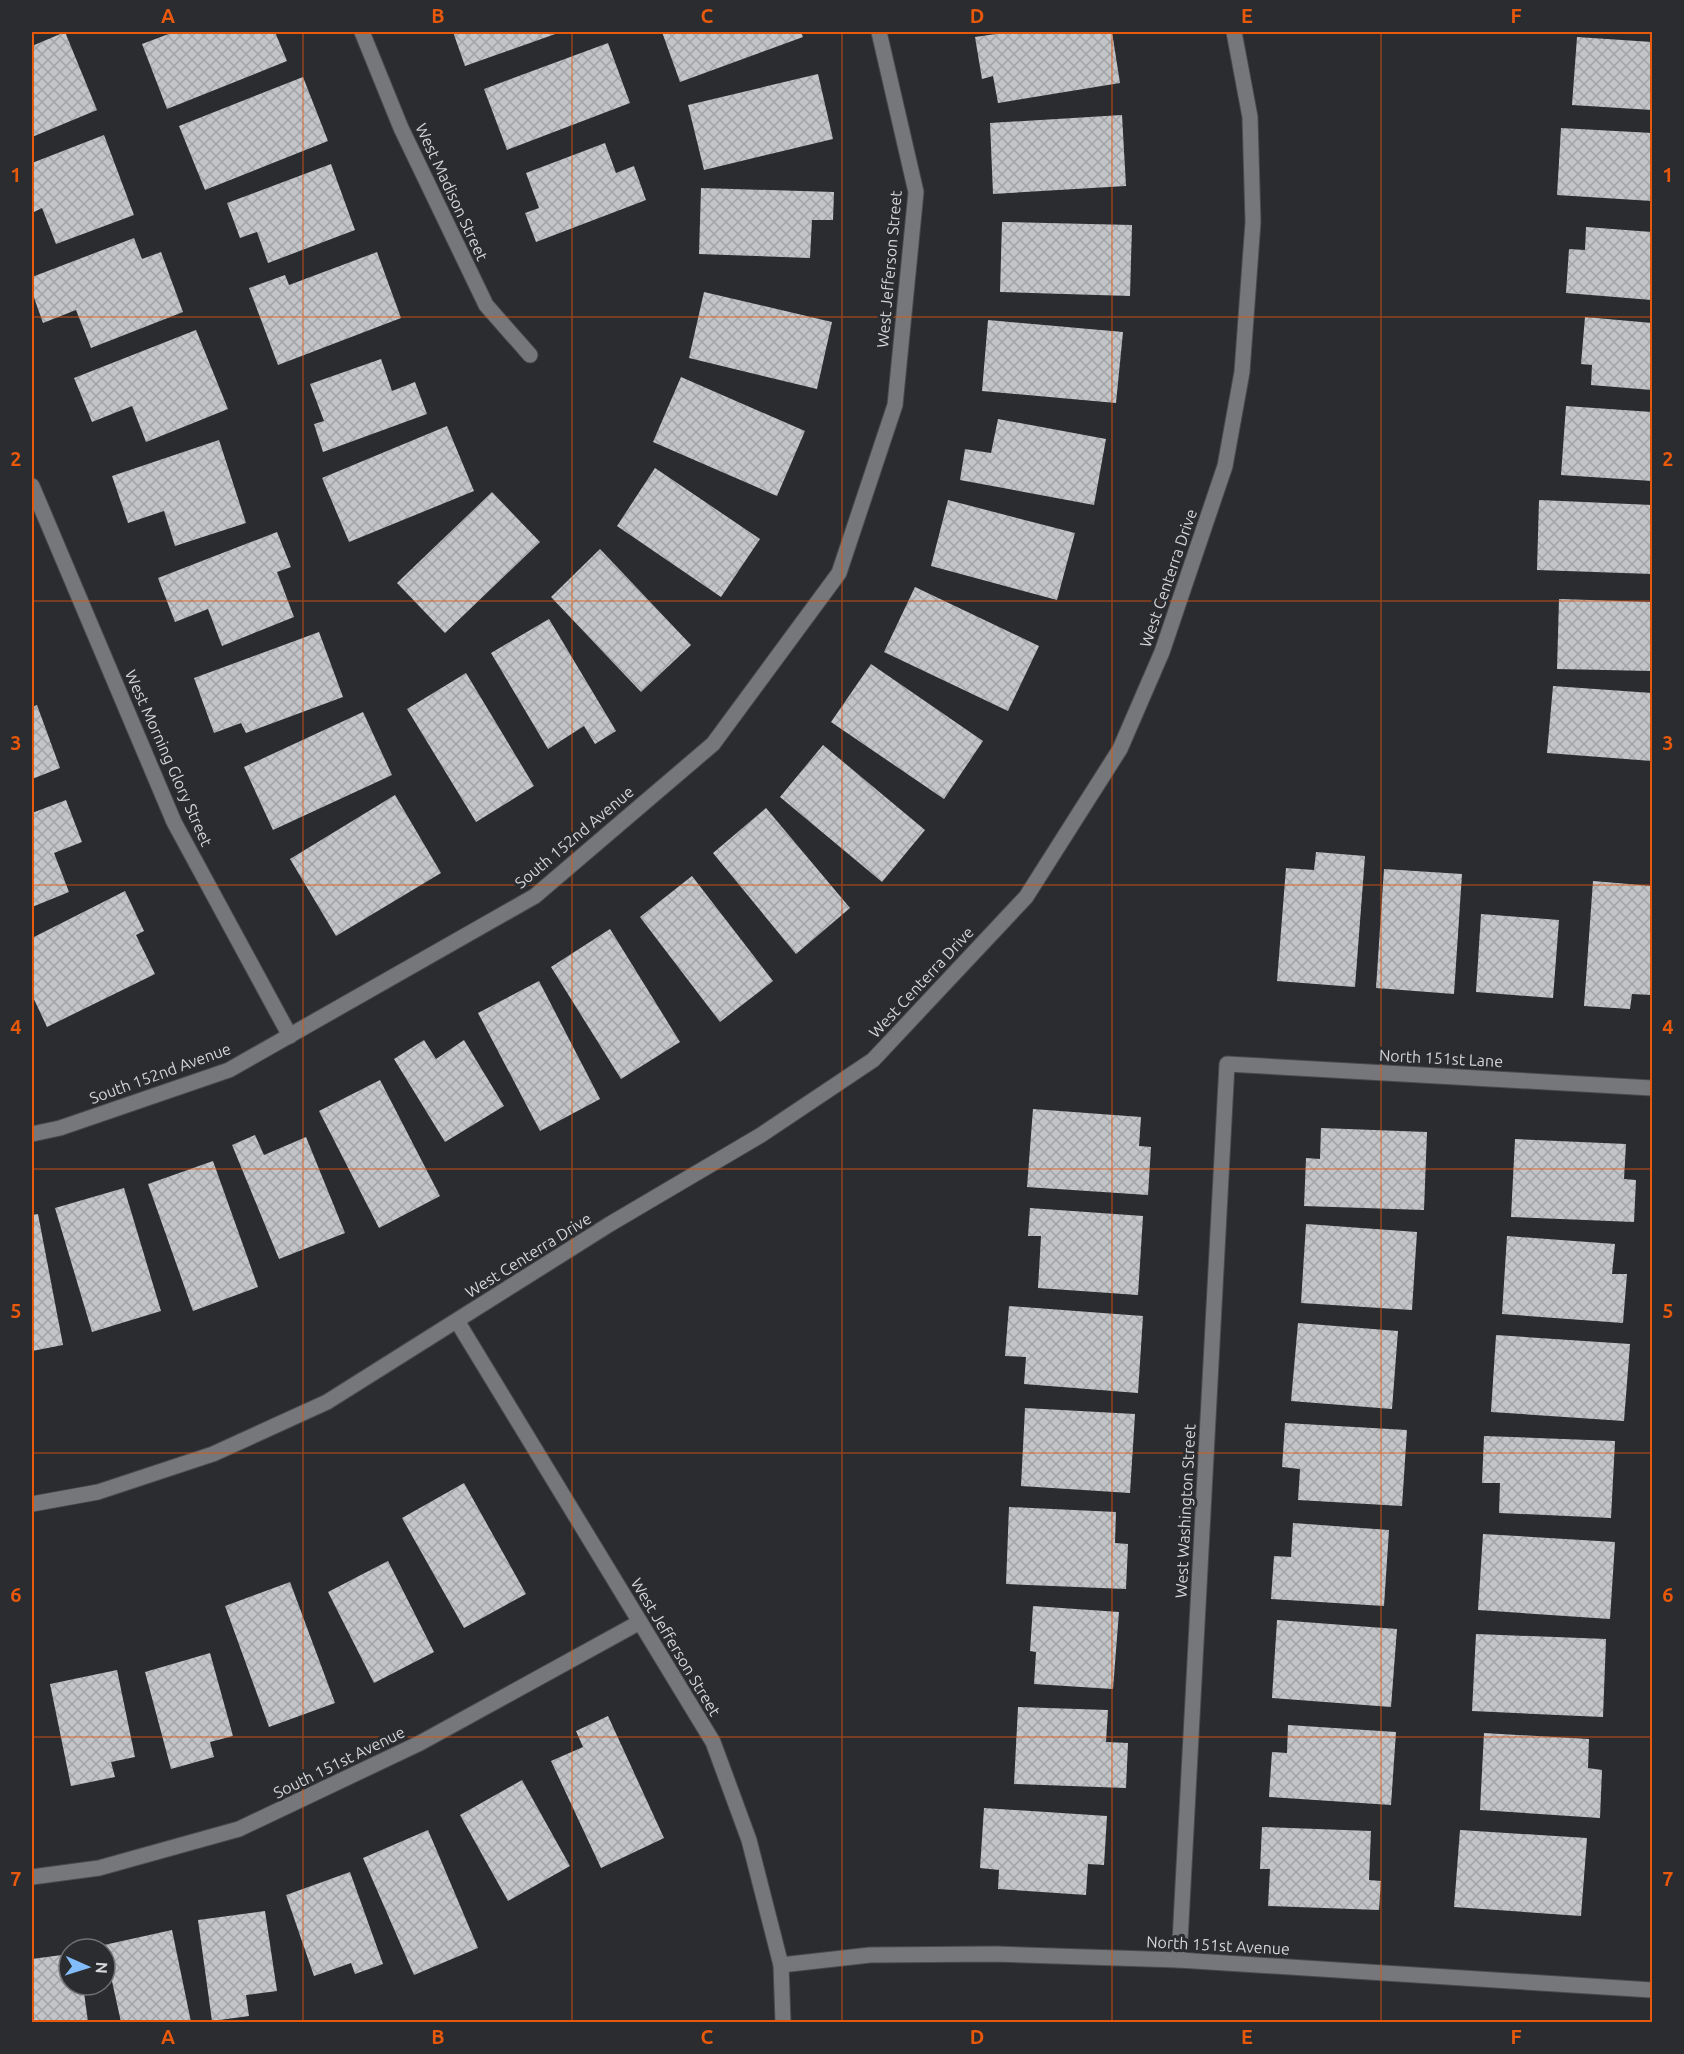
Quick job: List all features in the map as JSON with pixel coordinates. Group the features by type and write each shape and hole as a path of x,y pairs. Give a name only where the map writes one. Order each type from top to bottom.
{"street":[{"name":"West Madison Street","path":"362,32 402,128 486,305 530,355"},
{"name":"West Jefferson Street","path":"879,32 916,192 895,405"},
{"name":"West Centerra Drive","path":"32,1504 98,1492 213,1454 327,1402 610,1224 761,1135 873,1060 1026,897 1120,749 1162,652 1196,561 1226,466 1242,372 1253,222 1250,117 1234,32"},
{"name":"South 152nd Avenue","path":"32,1134 60,1128 229,1070 535,896 713,744 839,573 895,405"},
{"name":"West Morning Glory Street","path":"32,486 174,822 290,1036"},
{"name":"North 151st Lane","path":"1227,1064 1653,1088"},
{"name":"West Washington Street","path":"1179,1960 1227,1064"},
{"name":"West Jefferson Street","path":"457,1321 713,1742 749,1840 781,1965 783,2022"},
{"name":"South 151st Avenue","path":"32,1877 99,1868 239,1829 420,1743 640,1622"},
{"name":"North 151st Avenue","path":"781,1965 881,1955 996,1954 1179,1960 1653,1990"}],"building":[{"path":"65,32 97,110 32,137 32,46"},
{"path":"174,32 275,32 287,61 167,109 142,44"},
{"path":"453,32 561,32 465,66"},
{"path":"662,32 801,32 803,37 680,82"},
{"path":"1010,32 1112,32 1120,83 998,103 993,76 982,79 975,37"},
{"path":"1577,37 1652,42 1652,110 1572,105"},
{"path":"608,43 630,103 507,150 484,89"},
{"path":"818,74 833,139 704,170 688,105"},
{"path":"303,77 328,141 205,190 179,126"},
{"path":"1122,115 1126,186 993,194 990,123"},
{"path":"1561,128 1652,133 1652,201 1557,195"},
{"path":"104,135 134,215 56,244 42,208 32,213 32,163"},
{"path":"605,143 616,173 634,166 646,200 536,242 525,213 539,208 526,173"},
{"path":"331,164 355,230 268,263 257,232 240,238 227,203"},
{"path":"701,188 834,192 833,220 812,220 810,258 699,254"},
{"path":"1002,222 1132,225 1130,296 1000,292"},
{"path":"1586,227 1652,232 1652,300 1566,293 1569,249 1585,250"},
{"path":"134,238 142,259 161,252 183,312 91,348 76,310 43,323 32,292 32,277"},
{"path":"377,252 401,318 278,365 249,288 285,275 289,285"},
{"path":"704,292 832,322 817,389 689,358"},
{"path":"1585,317 1652,323 1652,390 1591,385 1592,365 1581,364"},
{"path":"988,320 1123,332 1116,403 982,391"},
{"path":"196,330 228,409 146,442 132,406 92,422 74,378"},
{"path":"381,359 392,391 415,382 427,414 323,452 314,424 324,421 310,384"},
{"path":"681,377 805,431 777,496 653,442"},
{"path":"1566,406 1652,412 1652,481 1561,475"},
{"path":"998,419 1106,439 1094,505 960,480 965,449 991,453"},
{"path":"447,426 474,491 349,542 322,478"},
{"path":"219,440 246,523 175,546 164,511 128,523 112,476"},
{"path":"655,468 760,539 721,597 617,526"},
{"path":"492,492 540,542 445,633 397,583"},
{"path":"948,500 1075,533 1057,600 931,566"},
{"path":"1539,500 1652,505 1652,574 1537,570"},
{"path":"277,532 291,567 277,572 294,617 222,646 208,609 175,622 158,578"},
{"path":"600,549 691,645 641,692 551,597"},
{"path":"915,587 1039,646 1008,711 884,652"},
{"path":"1559,599 1652,602 1652,671 1557,669"},
{"path":"549,619 616,731 595,744 584,726 548,749 491,653"},
{"path":"319,632 343,697 246,733 241,723 214,733 194,678"},
{"path":"871,664 983,741 944,799 831,722"},
{"path":"466,673 534,786 476,822 407,709"},
{"path":"1553,686 1652,693 1652,761 1547,753"},
{"path":"37,705 60,768 32,779 32,707"},
{"path":"363,712 392,775 273,830 244,767"},
{"path":"823,745 925,830 882,882 780,797"},
{"path":"395,795 441,873 336,936 290,859"},
{"path":"66,800 82,842 54,853 69,892 32,907 32,813"},
{"path":"766,808 850,908 796,954 713,853"},
{"path":"1316,852 1365,856 1355,987 1277,981 1286,868 1314,870"},
{"path":"1384,869 1462,874 1454,994 1376,988"},
{"path":"692,876 773,981 720,1022 640,917"},
{"path":"1593,881 1652,886 1652,995 1632,994 1630,1009 1584,1006"},
{"path":"125,891 144,931 136,935 155,974 47,1027 32,995 32,938"},
{"path":"1481,914 1559,920 1553,998 1476,992"},
{"path":"610,929 680,1042 621,1079 551,967"},
{"path":"539,981 600,1099 540,1131 478,1013"},
{"path":"424,1040 436,1059 464,1040 504,1106 445,1142 394,1059"},
{"path":"380,1080 440,1196 379,1228 319,1111"},
{"path":"1033,1109 1141,1117 1139,1146 1151,1147 1148,1195 1027,1187"},
{"path":"1321,1128 1427,1132 1424,1210 1304,1206 1306,1158 1320,1159"},
{"path":"255,1135 264,1155 306,1137 345,1233 279,1259 232,1145"},
{"path":"1515,1139 1626,1144 1624,1179 1636,1180 1634,1222 1511,1217"},
{"path":"213,1161 258,1287 193,1311 148,1184"},
{"path":"124,1188 161,1311 92,1332 55,1208"},
{"path":"1030,1208 1143,1216 1138,1295 1038,1288 1041,1236 1028,1236"},
{"path":"38,1214 63,1345 32,1351 32,1215"},
{"path":"1306,1224 1417,1232 1412,1310 1301,1303"},
{"path":"1507,1236 1615,1244 1612,1274 1627,1274 1623,1323 1502,1314"},
{"path":"1009,1306 1143,1316 1138,1393 1024,1384 1026,1357 1005,1356"},
{"path":"1298,1323 1398,1331 1392,1409 1291,1401"},
{"path":"1496,1335 1630,1344 1624,1421 1491,1412"},
{"path":"1025,1408 1135,1414 1130,1493 1021,1486"},
{"path":"1285,1423 1407,1430 1402,1506 1298,1500 1300,1469 1282,1467"},
{"path":"1484,1436 1615,1441 1611,1518 1499,1513 1500,1483 1482,1483"},
{"path":"464,1483 526,1594 464,1628 402,1518"},
{"path":"1009,1507 1116,1512 1115,1543 1128,1544 1126,1589 1006,1584"},
{"path":"1293,1523 1389,1530 1384,1606 1271,1599 1274,1556 1291,1557"},
{"path":"1483,1534 1615,1542 1610,1619 1478,1610"},
{"path":"388,1561 434,1652 374,1683 328,1592"},
{"path":"290,1582 335,1703 269,1727 225,1606"},
{"path":"1033,1606 1119,1612 1113,1689 1034,1684 1036,1652 1030,1651"},
{"path":"1277,1620 1397,1629 1391,1707 1272,1698"},
{"path":"1476,1634 1606,1639 1603,1717 1472,1711"},
{"path":"210,1653 233,1736 210,1742 214,1757 171,1769 145,1672"},
{"path":"117,1670 135,1757 111,1762 115,1777 71,1786 50,1684"},
{"path":"1018,1707 1108,1710 1106,1742 1128,1743 1126,1788 1014,1784"},
{"path":"608,1716 664,1838 601,1868 551,1761 583,1747 576,1731"},
{"path":"1288,1725 1396,1732 1391,1805 1269,1797 1272,1752 1287,1753"},
{"path":"1484,1733 1589,1739 1588,1768 1602,1770 1600,1818 1480,1810"},
{"path":"522,1780 570,1866 508,1901 460,1815"},
{"path":"984,1808 1107,1816 1104,1865 1088,1864 1086,1895 998,1889 999,1870 980,1868"},
{"path":"1262,1827 1371,1831 1369,1880 1381,1881 1379,1910 1268,1906 1270,1869 1260,1869"},
{"path":"428,1830 478,1948 414,1975 363,1858"},
{"path":"1460,1830 1587,1838 1581,1916 1454,1907"},
{"path":"350,1872 383,1964 355,1974 351,1963 314,1976 286,1895"},
{"path":"265,1911 277,1991 246,1995 249,2016 212,2021 198,1920"},
{"path":"172,1930 191,2022 121,2022 115,1997 117,1942"},
{"path":"57,1956 57,1997 85,1997 88,2022 32,2022 32,1959"}]}
